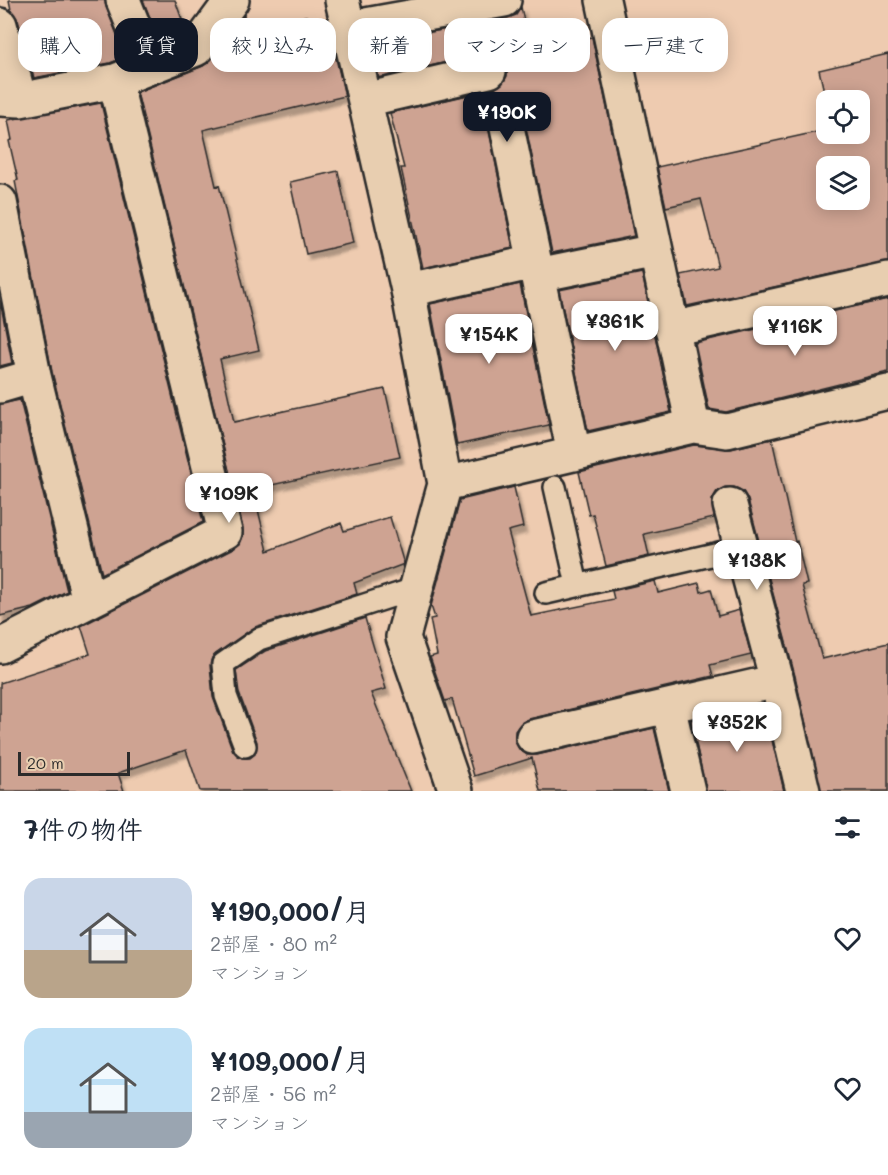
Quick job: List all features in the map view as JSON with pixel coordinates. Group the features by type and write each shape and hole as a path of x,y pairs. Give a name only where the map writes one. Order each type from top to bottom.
{"street":[{"path":"123,0 130,18"},
{"path":"198,46 232,0"},
{"path":"456,791 403,637 445,484 408,291 345,14 504,0"},
{"path":"603,0 693,426"},
{"path":"0,25 10,100 115,81 138,72"},
{"path":"365,100 485,72"},
{"path":"0,646 225,532 115,81"},
{"path":"507,127 574,454"},
{"path":"0,202 34,376 89,601"},
{"path":"408,291 656,251"},
{"path":"672,329 888,280"},
{"path":"0,386 34,376"},
{"path":"445,484 693,426 727,431 888,392"},
{"path":"730,505 777,681 803,791"},
{"path":"533,737 777,681"},
{"path":"668,706 688,791"}],"lane":[{"path":"555,487 577,585"},
{"path":"546,593 741,548"},
{"path":"244,746 226,696 223,664 259,639 417,588"}],"building":[{"path":"9,0 105,0 114,27 114,62 102,65 102,18 18,18 18,20 11,10"},
{"path":"143,0 175,0 181,18 150,18"},
{"path":"521,7 523,18 507,18 516,15"},
{"path":"444,30 444,63 432,66 432,32"},
{"path":"590,37 592,37 634,236 552,253 525,123 521,114 512,109 504,109 494,113 489,122 489,131 513,248 423,268 401,168 404,168 390,113 494,89 502,84 507,72 590,72"},
{"path":"888,54 888,262 687,306 680,275 718,267 701,199 666,207 657,167 816,132 816,144 870,144 870,90 824,90 819,70"},
{"path":"336,58 345,96 203,130 216,186 219,185 259,350 220,359 234,422 385,389 400,457 253,489 268,551 341,523 344,531 390,517 404,564 354,583 357,594 255,627 216,654 210,665 213,697 233,751 242,758 250,758 255,754 257,742 239,693 236,670 265,651 365,618 386,689 371,693 411,791 200,791 186,750 118,773 124,791 0,791 0,683 90,654 81,626 233,549 240,544 243,536 243,528 137,92 188,72 198,72 198,68 210,61 210,72 336,72"},
{"path":"32,72 64,72 34,78"},
{"path":"378,72 404,72 379,78"},
{"path":"101,103 203,522 102,574 52,372 15,181 18,180 9,141 12,140 8,120"},
{"path":"338,171 353,243 306,254 290,182"},
{"path":"642,273 671,412 588,431 559,290"},
{"path":"520,284 549,425 457,445 430,304"},
{"path":"888,299 888,372 726,412 709,409 695,343"},
{"path":"0,300 12,363 0,366"},
{"path":"20,400 67,591 33,608 0,616 0,404"},
{"path":"772,439 795,542 797,541 807,584 802,585 822,659 888,643 888,791 821,791 795,676 748,500 743,491 734,487 725,487 717,491 712,500 714,518 644,534 649,556 606,566 593,514 589,515 579,472 694,445 731,449"},
{"path":"514,487 523,527 508,531 531,616 614,599 612,591 655,581 658,593 699,583 701,592 711,589 718,616 739,610 751,655 710,665 713,676 529,719 521,723 515,731 515,741 519,749 527,755 537,755 654,728 669,791 540,791 532,758 474,776 452,699 445,701 430,657 437,655 430,619 435,618 431,606 460,500"},
{"path":"765,710 784,791 706,791 691,720 721,713 723,720"}]}
